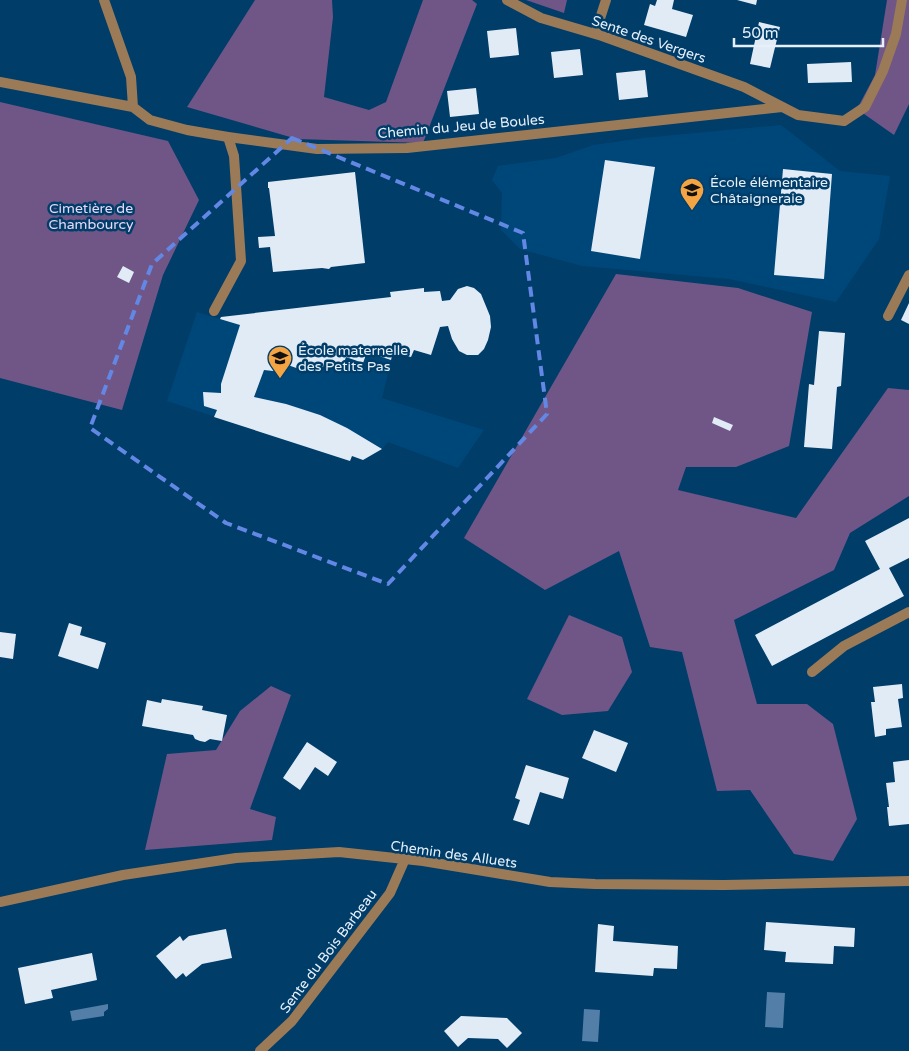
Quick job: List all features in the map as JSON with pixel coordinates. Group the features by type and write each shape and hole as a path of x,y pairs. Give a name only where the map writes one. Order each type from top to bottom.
{"street":[{"path":"104,0 131,77 133,107"},
{"name":"Sente des Vergers","path":"507,0 541,18 595,34 744,87 798,114 839,121 844,121 865,107 883,71 896,34 902,0"},
{"path":"595,34 606,0"},
{"name":"Chemin du Jeu de Boules","path":"0,82 133,107 150,120 228,137 317,149 407,148 782,106"},
{"path":"214,311 240,261 234,156 228,137"},
{"path":"888,316 909,275"},
{"path":"812,672 844,646 909,612"},
{"name":"Chemin des Alluets","path":"0,902 123,875 236,858 339,852 405,859 550,882 724,884 909,881"},
{"name":"Sente du Bois Barbeau","path":"260,1051 292,1021 390,893 405,859"}],"highlighted area":[{"path":"292,138 523,233 547,414 388,584 226,523 90,428 152,264"}],"shaded area":[{"name":"École élémentaire Châtaigneraie","path":"781,125 840,171 890,176 879,239 836,302 729,279 582,266 520,249 501,230 502,193 492,180 498,166 556,158 593,145 643,138"},
{"name":"École maternelle des Petits Pas","path":"467,286 474,288 481,294 489,312 490,330 484,349 474,356 463,354 454,344 448,326 440,327 431,355 414,350 411,357 393,352 382,398 484,430 458,468 388,442 382,449 363,460 352,456 350,461 167,401 197,312 220,319 221,317 390,297 390,292 424,288 425,292 440,291 442,301 450,300 458,289"},
{"path":"767,992 785,993 783,1028 765,1027"},
{"path":"108,1004 108,1009 104,1012 104,1016 72,1021 70,1011"},
{"path":"584,1009 600,1010 598,1042 582,1041"}],"green space":[{"path":"255,0 332,0 333,17 324,97 369,110 386,102 423,0 472,0 477,4 423,143 297,139 187,107"},
{"path":"526,0 567,0 564,13"},
{"path":"887,0 909,0 909,104 894,135 857,109 875,75"},
{"name":"Cimetière de Chambourcy","path":"0,102 168,141 199,200 163,275 122,410 0,378"},
{"path":"616,274 738,288 812,312 789,446 736,467 686,467 678,490 796,518 888,388 909,390 909,496 850,533 834,570 734,620 757,704 807,704 833,724 857,819 833,861 794,854 750,790 717,791 682,652 650,647 619,551 545,590 464,538"},
{"path":"569,615 622,637 632,672 608,711 562,715 527,699"},
{"path":"271,686 291,695 250,809 276,817 272,840 145,850 167,754 216,750 240,711"}],"building":[{"path":"657,0 674,0 672,9 693,15 686,37 644,25 650,4 655,6"},
{"path":"737,0 757,0 756,5"},
{"path":"759,22 780,27 770,68 750,64"},
{"path":"516,28 519,55 490,58 487,31"},
{"path":"580,49 583,75 554,78 551,52"},
{"path":"851,62 852,82 808,83 807,64"},
{"path":"645,70 648,97 619,100 616,73"},
{"path":"476,88 479,114 450,117 447,91"},
{"path":"605,160 655,167 640,259 591,251"},
{"path":"783,169 832,174 824,279 774,275"},
{"path":"355,172 365,263 331,267 329,269 273,272 270,247 259,248 258,237 275,236 268,182"},
{"path":"123,266 134,272 129,283 117,277"},
{"path":"467,286 474,288 481,294 490,316 491,327 488,340 484,349 478,355 467,355 459,351 452,339 448,326 440,327 431,355 414,350 411,357 393,352 391,360 367,352 363,363 346,357 343,365 325,360 323,367 305,362 302,370 285,364 282,372 264,370 254,397 286,404 320,415 347,428 382,449 363,460 352,456 350,461 214,417 217,410 204,406 203,392 221,393 221,384 240,325 220,319 221,317 391,297 390,292 424,288 424,292 440,291 442,301 450,300 458,289"},
{"path":"909,303 909,324 901,320"},
{"path":"819,331 845,333 841,386 837,387 832,449 804,447 809,384 814,385"},
{"path":"714,417 733,425 730,431 712,423"},
{"path":"909,518 909,558 889,568 904,596 772,666 755,635 880,569 865,541"},
{"path":"69,623 82,627 80,635 106,643 98,669 58,656"},
{"path":"0,632 16,634 13,659 0,657"},
{"path":"902,684 903,698 898,699 902,727 886,729 886,735 875,737 871,702 875,702 873,687"},
{"path":"162,699 203,706 202,710 227,715 222,741 210,739 205,742 195,739 193,735 142,726 147,700 161,703"},
{"path":"594,730 628,743 616,772 582,758"},
{"path":"307,742 337,762 328,776 315,767 300,790 283,778"},
{"path":"909,760 909,824 889,826 886,783 895,782 893,762"},
{"path":"526,765 569,778 563,799 540,792 529,825 513,820 520,800 515,798"},
{"path":"766,922 855,928 854,947 834,946 833,964 785,962 786,952 764,950"},
{"path":"598,924 614,926 613,941 678,946 677,969 654,968 653,976 595,972"},
{"path":"226,929 232,958 202,964 186,977 183,973 176,979 156,956 180,936 183,941 189,936"},
{"path":"92,953 97,980 51,990 53,998 25,1004 18,968"},
{"path":"461,1016 507,1018 522,1033 507,1048 498,1039 468,1038 458,1047 444,1031"}],"place":[{"name":"École élémentaire Châtaigneraie","path":"692,211"},
{"name":"École maternelle des Petits Pas","path":"280,379"}]}
